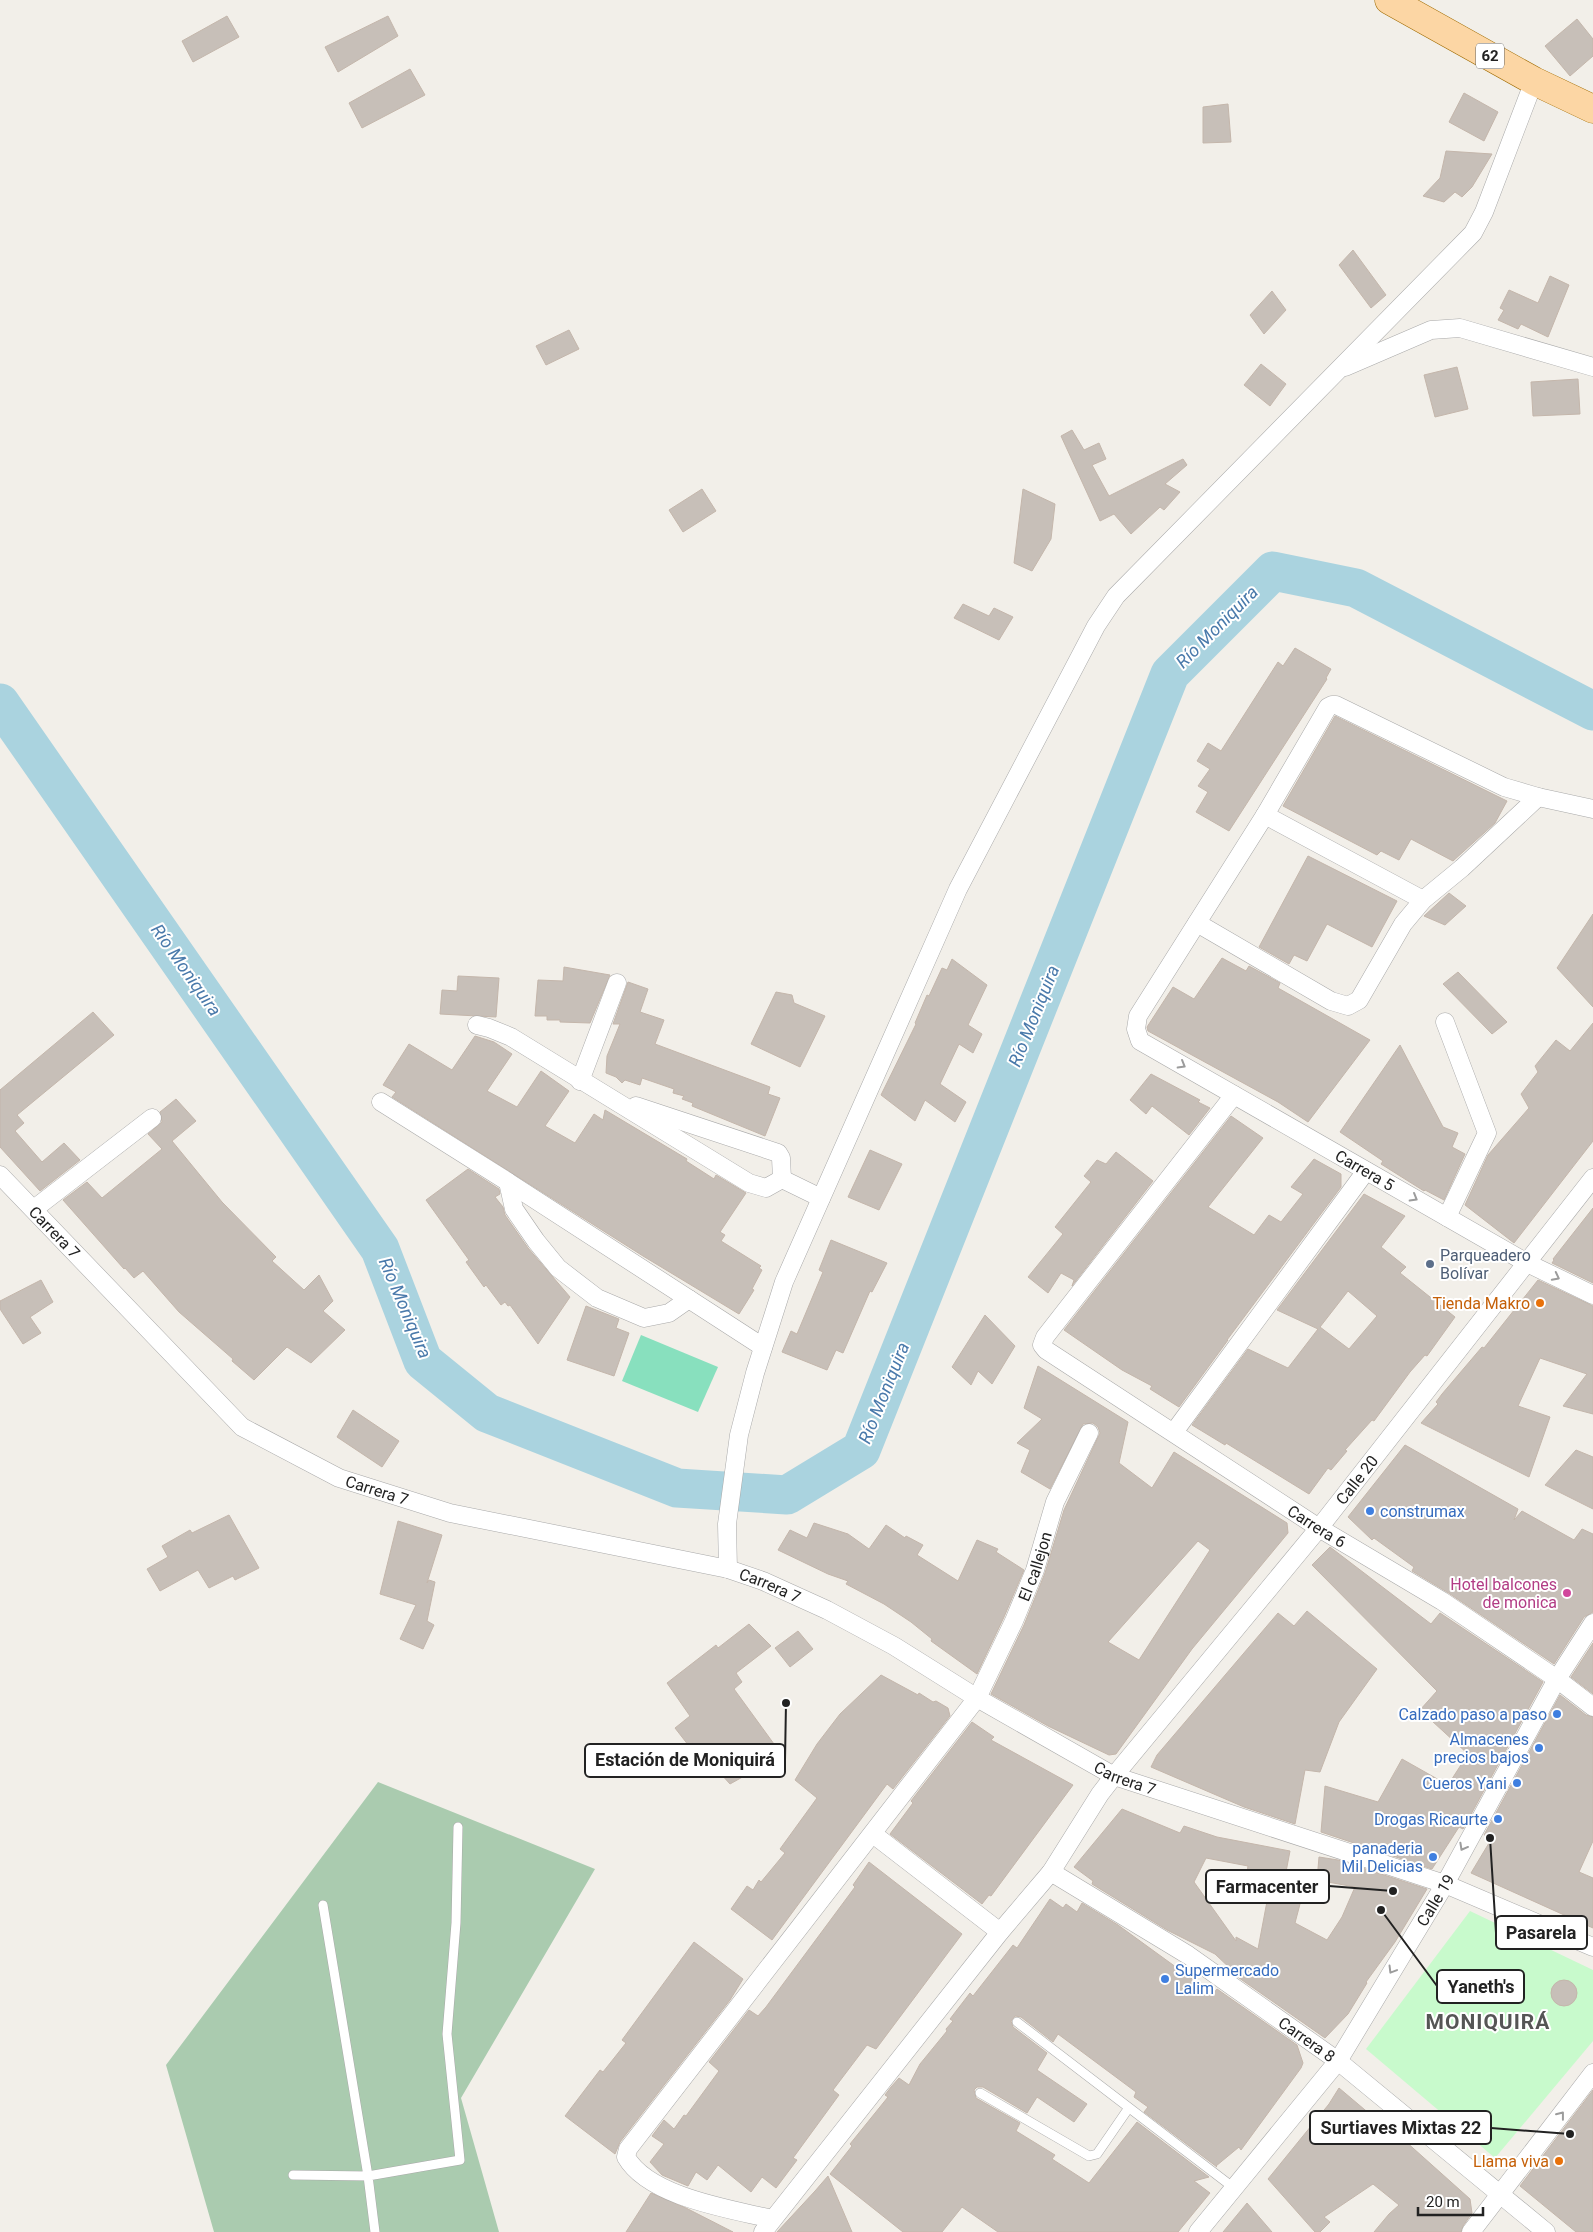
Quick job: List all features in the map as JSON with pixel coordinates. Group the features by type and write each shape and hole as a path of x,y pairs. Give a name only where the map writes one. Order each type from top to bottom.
{"main road":[{"name":"62","path":"1389,0 1534,81 1593,110"}],"street":[{"path":"728,1569 727,1524 739,1435 763,1347 784,1282 958,889 1096,626 1116,596 1473,233 1484,212 1534,81"},
{"path":"1338,370 1431,330 1460,328 1593,367"},
{"path":"1538,797 1462,868 1422,900 1403,924 1359,1000 1348,1006 1331,1002 1197,923 1265,815 1328,707 1332,704 1504,787 1593,810"},
{"path":"1265,815 1422,900"},
{"name":"Carrera 5","path":"1197,923 1138,1016 1136,1029 1140,1041 1447,1217 1528,1262 1593,1295"},
{"path":"580,1081 617,983"},
{"path":"1445,1022 1487,1133 1447,1217"},
{"path":"477,1025 511,1037 749,1183 766,1188 782,1179"},
{"name":"Carrera 6","path":"1234,1095 1044,1337 1042,1345 1046,1350 1319,1528 1442,1601 1557,1679 1593,1707"},
{"path":"606,1096 778,1153 781,1158 782,1179"},
{"path":"381,1102 763,1347"},
{"path":"34,1209 152,1118"},
{"path":"1174,1432 1366,1171"},
{"name":"Carrera 7","path":"0,1174 242,1427 330,1473 450,1513 728,1569 763,1581 827,1610 894,1646 977,1698 1114,1776 1445,1884 1593,1947"},
{"name":"Calle 20","path":"767,2226 1000,1932 1050,1872 1100,1794 1114,1776 1319,1528 1593,1178"},
{"path":"782,1179 821,1198"},
{"path":"508,1182 514,1209 536,1241 558,1268 597,1298 644,1318 670,1313 689,1299"},
{"name":"El callejon","path":"767,2226 687,2199 657,2185 630,2164 626,2157 628,2149 874,1834 977,1698 1014,1621 1035,1570 1055,1502 1089,1433"},
{"name":"Calle 19","path":"1198,2232 1338,2061 1445,1884 1557,1679 1593,1623"},
{"path":"874,1834 1000,1932"},
{"name":"Carrera 8","path":"1050,1872 1188,1955 1338,2061 1546,2232"},
{"path":"1472,2232 1593,2073"}],"lane":[{"path":"293,2175 368,2176 460,2160 447,2034 456,1923 458,1827"},
{"path":"323,1905 368,2176 375,2232"},
{"path":"1017,2022 1234,2188"},
{"path":"980,2093 1089,2156 1097,2154 1128,2108"}],"green space":[{"path":"641,1335 718,1367 698,1412 622,1381"},
{"path":"378,1782 595,1869 461,2098 499,2232 214,2232 166,2065"},
{"path":"1470,1911 1593,1970 1593,2041 1495,2158 1366,2049"}],"building":[{"path":"227,16 239,37 193,62 182,41"},
{"path":"388,16 398,36 338,72 325,47"},
{"path":"1577,19 1593,39 1593,56 1570,76 1545,46"},
{"path":"410,69 425,95 362,128 349,103"},
{"path":"1464,93 1498,112 1484,141 1449,122"},
{"path":"1228,104 1231,142 1203,143 1203,107"},
{"path":"1446,151 1492,154 1472,187 1462,197 1455,192 1444,202 1423,196 1440,178"},
{"path":"1353,250 1386,295 1371,308 1339,265"},
{"path":"1550,276 1569,285 1548,337 1521,324 1518,329 1498,320 1504,310 1500,308 1509,290 1538,303"},
{"path":"1272,291 1286,310 1264,334 1250,315"},
{"path":"569,330 579,349 546,365 536,346"},
{"path":"1261,364 1286,384 1270,406 1244,385"},
{"path":"1457,367 1468,409 1435,417 1424,375"},
{"path":"1578,379 1580,414 1533,416 1531,382"},
{"path":"1072,430 1084,450 1099,443 1106,459 1092,465 1109,496 1183,459 1187,465 1165,484 1180,492 1164,510 1160,507 1131,534 1114,514 1100,521 1061,436"},
{"path":"702,489 716,511 683,532 669,510"},
{"path":"1023,489 1055,504 1051,539 1032,571 1014,563"},
{"path":"963,604 989,616 994,608 1013,617 999,640 954,618"},
{"path":"1295,648 1331,669 1327,679 1229,831 1196,812 1208,792 1198,786 1210,769 1197,761 1208,743 1221,751 1278,662 1283,666"},
{"path":"1335,716 1507,801 1495,823 1453,861 1411,839 1399,860 1381,851 1377,855 1283,806"},
{"path":"1308,856 1397,901 1372,947 1327,924 1307,961 1294,955 1289,964 1259,947"},
{"path":"1449,893 1466,906 1445,925 1424,916"},
{"path":"1593,914 1593,1007 1557,968"},
{"path":"1222,958 1246,971 1249,966 1280,983 1278,988 1370,1040 1308,1122 1278,1102 1148,1031 1147,1027 1173,987 1194,999"},
{"path":"952,959 987,985 968,1025 982,1034 973,1053 959,1044 940,1084 966,1102 955,1122 925,1100 915,1121 881,1095 916,1024 927,995 929,996 942,968 947,970"},
{"path":"564,967 610,975 590,1023 560,1022 560,1020 547,1020 547,1016 535,1016 538,980 563,981"},
{"path":"1458,972 1507,1022 1492,1034 1443,984"},
{"path":"458,976 499,978 496,1017 440,1014 442,990 457,991"},
{"path":"628,982 648,989 640,1012 664,1020 655,1044 770,1087 768,1094 780,1098 765,1136 692,1106 693,1103 682,1099 684,1096 673,1093 674,1089 642,1078 640,1085 625,1080 622,1083 616,1077 606,1073 607,1056 620,1024 613,1024"},
{"path":"776,992 792,995 794,1003 825,1016 800,1067 751,1044"},
{"path":"93,1012 114,1035 17,1115 24,1123 15,1131 42,1162 64,1143 80,1160 40,1191 0,1147 0,1090"},
{"path":"1593,1023 1593,1141 1514,1243 1465,1205 1488,1155 1529,1108 1521,1094 1538,1072 1535,1066 1556,1040 1570,1051"},
{"path":"475,1036 494,1042 512,1054 487,1091 517,1107 541,1071 569,1091 545,1126 575,1143 594,1114 603,1120 605,1110 687,1159 686,1161 714,1179 716,1175 746,1193 720,1232 725,1235 721,1241 761,1266 759,1268 762,1270 752,1289 754,1290 739,1314 643,1256 392,1097 396,1092 383,1085 409,1044 452,1070"},
{"path":"1400,1045 1443,1127 1458,1133 1452,1147 1465,1154 1444,1200 1424,1191 1381,1164 1383,1161 1340,1132"},
{"path":"1151,1074 1200,1100 1198,1102 1210,1108 1189,1135 1152,1106 1146,1114 1130,1100"},
{"path":"176,1099 196,1121 172,1141 222,1202 276,1257 272,1261 304,1290 319,1275 333,1301 323,1311 345,1330 311,1363 287,1347 254,1380 179,1312 143,1271 134,1278 124,1269 63,1200 87,1182 102,1198 162,1149 148,1134 162,1122 160,1112"},
{"path":"1231,1116 1263,1138 1208,1207 1254,1235 1269,1215 1281,1222 1303,1194 1291,1187 1314,1159 1341,1174 1341,1187 1179,1407 1150,1389 1152,1386 1122,1370 1064,1330"},
{"path":"870,1150 902,1164 879,1210 848,1197"},
{"path":"1116,1152 1153,1181 1072,1286 1074,1280 1061,1273 1048,1293 1028,1277 1063,1234 1055,1227 1091,1182 1084,1176 1097,1160 1106,1164"},
{"path":"468,1169 499,1189 500,1194 495,1197 503,1207 505,1215 528,1248 570,1297 538,1344 510,1305 508,1306 505,1302 501,1305 486,1285 484,1287 466,1262 469,1260 426,1200"},
{"path":"1364,1194 1405,1216 1381,1247 1406,1267 1400,1273 1455,1317 1427,1356 1425,1355 1410,1372 1374,1421 1372,1420 1345,1450 1347,1451 1331,1470 1328,1468 1309,1494 1226,1443 1225,1445 1192,1425 1248,1349 1288,1368 1318,1329 1277,1310","holes":["1348,1291 1377,1316 1349,1349 1320,1327"]},
{"path":"1593,1208 1593,1283 1552,1263 1553,1259"},
{"path":"831,1240 887,1263 872,1292 870,1291 843,1353 836,1350 827,1370 782,1352 791,1331 797,1334 823,1272 819,1270"},
{"path":"41,1280 53,1302 30,1317 41,1333 23,1344 0,1309 0,1301"},
{"path":"1538,1280 1593,1306 1593,1414 1563,1406 1587,1374 1540,1358 1518,1406 1550,1417 1529,1477 1421,1423 1438,1404 1436,1402 1442,1394 1482,1347 1484,1348"},
{"path":"586,1306 619,1319 616,1328 629,1333 614,1376 567,1360"},
{"path":"985,1315 1015,1346 992,1384 978,1371 971,1385 952,1367"},
{"path":"1038,1366 1128,1422 1119,1463 1152,1488 1174,1452 1287,1523 1288,1533 1192,1649 1116,1754 1109,1755 1048,1726 991,1694 1024,1625 1045,1573 1064,1510 1100,1433 1098,1427 1093,1423 1083,1424 1050,1489 1021,1472 1030,1450 1017,1443 1042,1419 1024,1408","holes":["1198,1541 1210,1550 1139,1660 1108,1642"]},
{"path":"353,1410 399,1441 382,1467 337,1437"},
{"path":"1405,1445 1518,1509 1514,1520 1522,1511 1574,1540 1582,1529 1593,1534 1593,1612 1584,1617 1554,1664 1447,1592 1412,1571 1414,1567 1374,1538 1372,1540 1348,1517"},
{"path":"1576,1450 1593,1457 1593,1509 1545,1485"},
{"path":"229,1515 259,1568 235,1580 233,1576 209,1588 198,1570 160,1591 147,1569 168,1557 162,1546 190,1530 192,1533"},
{"path":"398,1521 442,1535 427,1583 429,1580 435,1582 427,1621 434,1625 423,1649 400,1639 416,1605 380,1594"},
{"path":"814,1523 848,1534 869,1549 886,1525 905,1538 906,1536 923,1545 917,1555 958,1581 977,1540 998,1549 996,1552 1024,1570 977,1674 931,1641 932,1639 911,1622 884,1604 846,1584 848,1581 828,1574 778,1550 790,1530 807,1538"},
{"path":"1330,1547 1431,1624 1440,1613 1543,1682 1463,1829 1459,1827 1432,1869 1321,1832 1325,1786 1378,1802 1402,1759 1448,1785 1468,1754 1420,1710 1437,1691 1312,1565"},
{"path":"1307,1611 1377,1669 1339,1722 1320,1772 1305,1770 1295,1824 1244,1807 1151,1767 1157,1755 1278,1613 1294,1626"},
{"path":"749,1624 771,1646 736,1673 742,1682 734,1689 782,1755 730,1784 693,1743 689,1746 675,1728 690,1716 667,1683 716,1645 718,1648"},
{"path":"798,1631 813,1649 790,1667 775,1648"},
{"path":"1593,1643 1593,1694 1571,1677"},
{"path":"881,1675 918,1695 919,1693 933,1702 936,1701 948,1708 950,1716 893,1789 887,1784 772,1940 731,1909 747,1886 753,1890 759,1880 761,1882 785,1853 780,1849 817,1798 795,1780 817,1744 840,1714"},
{"path":"1560,1695 1586,1715 1593,1717 1593,1841 1579,1872 1593,1878 1593,1928 1471,1873 1492,1838 1484,1835"},
{"path":"972,1722 994,1737 991,1740 1073,1785 991,1896 989,1895 982,1904 890,1834 913,1803 911,1801"},
{"path":"1122,1809 1180,1833 1184,1826 1217,1837 1290,1851 1281,1898 1300,1904 1295,1923 1327,1940 1342,1917 1355,1887 1317,1880 1319,1857 1338,1860 1427,1889 1395,1942 1366,1982 1348,2014 1325,2038 1232,1973 1233,1971 1215,1954 1167,1930 1092,1884 1093,1881 1074,1867","holes":["1206,1858 1248,1866 1244,1892 1268,1896 1258,1949 1236,1937 1236,1941 1194,1882"]},
{"path":"869,1862 962,1934 876,2049 867,2045 833,2090 839,2095 793,2158 797,2160 776,2188 762,2177 751,2192 718,2165 707,2180 696,2172 688,2186 662,2175 650,2162 664,2144 652,2136 664,2120 674,2129 684,2115 686,2116 719,2071 709,2062 749,2010 758,2016 766,2007 855,1887 853,1885"},
{"path":"1050,1899 1063,1908 1066,1904 1077,1912 1082,1903 1118,1925 1213,1994 1217,1989 1297,2045 1303,2063 1301,2068 1241,2150 1239,2147 1217,2167 1144,2112 1148,2107 1134,2097 1136,2092 1058,2034 1053,2042 1021,2017 1015,2016 1011,2021 1013,2027 1047,2053 1037,2070 1087,2104 1074,2122 1037,2097 1027,2113 983,2087 977,2087 974,2090 976,2098 1020,2123 1016,2131 1055,2155 1052,2159 1089,2183 1137,2122 1209,2177 1194,2181 1210,2193 1178,2232 998,2232 962,2207 942,2232 903,2232 830,2174 852,2146 850,2144 888,2097 885,2095 891,2087 899,2078 909,2085 920,2064 947,2031 946,2029 953,2021 950,2019 970,1993 973,1996 1013,1945 1017,1948"},
{"path":"694,1942 743,1979 730,2000 620,2142 615,2154 565,2116 600,2070 603,2072 626,2043 622,2040"},
{"path":"1564,1980 1573,1984 1577,1993 1573,2002 1564,2006 1555,2002 1551,1993 1555,1984"},
{"path":"1339,2088 1403,2142 1404,2140 1470,2199 1472,2213 1461,2232 1374,2232 1399,2205 1373,2184 1324,2217 1330,2222 1320,2232 1315,2232 1268,2179 1329,2104"},
{"path":"1593,2090 1593,2232 1576,2232 1520,2186"},
{"path":"828,2176 852,2232 777,2232 815,2191"},
{"path":"651,2193 686,2208 733,2232 626,2232"},
{"path":"1247,2203 1272,2232 1223,2232"}],"waterway":[{"name":"Río Moniquira","path":"0,703 380,1249 423,1361 487,1413 677,1488 787,1495 861,1450 1170,674 1273,571 1356,588 1593,711"}],"place":[{"name":"Parqueadero Bolívar","path":"1430,1264"},
{"name":"Tienda Makro","path":"1540,1303"},
{"name":"construmax","path":"1370,1511"},
{"name":"Hotel balcones de monica","path":"1567,1593"},
{"name":"Estación de Moniquirá","path":"786,1703"},
{"name":"Calzado paso a paso","path":"1557,1714"},
{"name":"Almacenes precios bajos","path":"1539,1748"},
{"name":"Cueros Yani","path":"1517,1783"},
{"name":"Drogas Ricaurte","path":"1498,1819"},
{"name":"Pasarela","path":"1490,1838"},
{"name":"panaderia Mil Delicias","path":"1433,1857"},
{"name":"Farmacenter","path":"1393,1891"},
{"name":"Yaneth's","path":"1381,1910"},
{"name":"Supermercado Lalim","path":"1165,1979"},
{"name":"Surtiaves Mixtas 22","path":"1570,2134"},
{"name":"Llama viva","path":"1559,2161"}],"district":[{"name":"MONIQUIRÁ","path":"1488,2022"}]}
